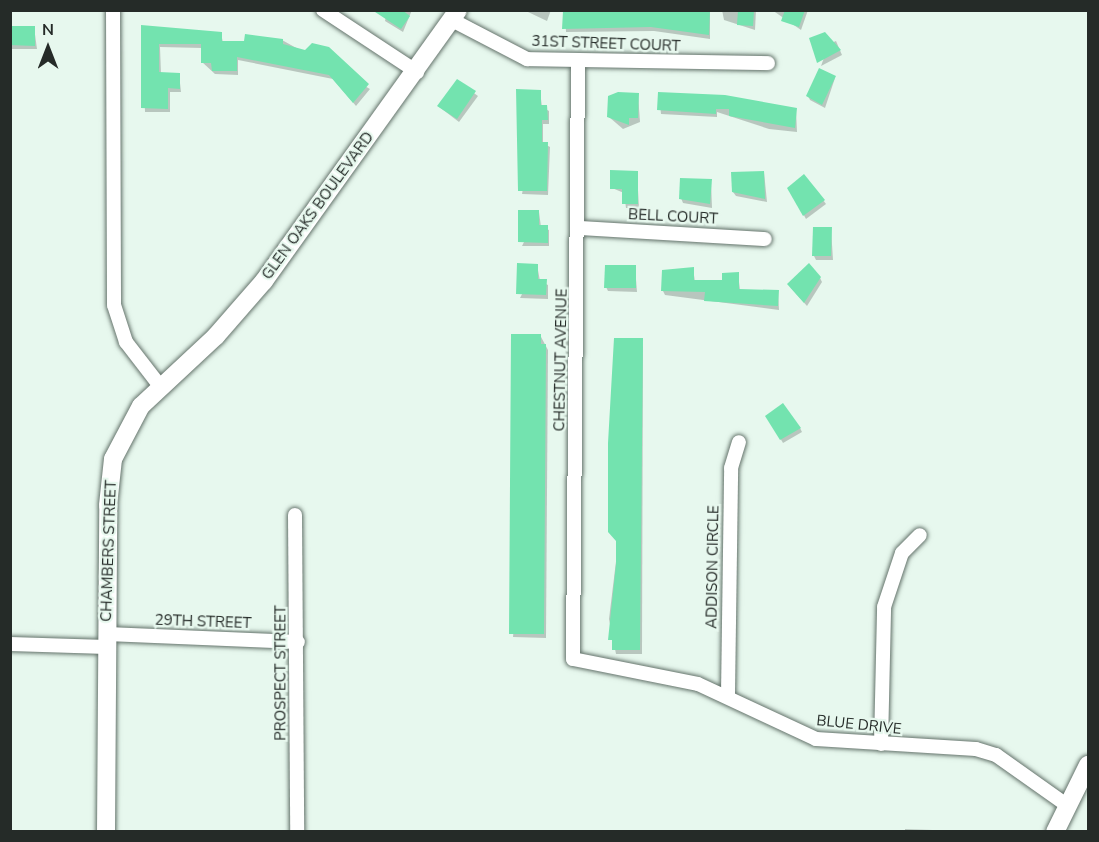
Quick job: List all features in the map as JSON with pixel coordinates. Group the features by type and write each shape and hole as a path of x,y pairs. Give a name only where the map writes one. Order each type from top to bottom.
{"main road":[{"name":"GLEN OAKS BOULEVARD","path":"160,386 216,336 264,281 417,72 455,15"},
{"name":"CHAMBERS STREET","path":"106,831 107,640 113,459 128,424 160,386"},
{"path":"1055,831 1089,765"}],"street":[{"path":"113,10 114,305 126,342 160,386"},
{"path":"323,10 417,72"},
{"name":"31ST STREET COURT","path":"455,15 527,59 768,63"},
{"name":"CHESTNUT AVENUE","path":"573,659 579,228 578,61"},
{"name":"BELL COURT","path":"579,228 765,239"},
{"name":"ADDISON CIRCLE","path":"728,694 731,468 739,442"},
{"name":"PROSPECT STREET","path":"295,515 298,642 297,831"},
{"path":"881,744 884,607 902,553 920,535"},
{"name":"29TH STREET","path":"10,644 107,640 298,642"},
{"name":"BLUE DRIVE","path":"573,659 728,694 796,734 881,744 959,747 996,755 1068,806"}],"building":[{"path":"372,10 402,10 410,16 401,29"},
{"path":"710,10 709,35 651,27 562,29 563,11"},
{"path":"738,10 754,10 753,26 737,25"},
{"path":"785,10 805,10 799,27 781,21"},
{"path":"141,25 222,32 222,41 244,41 245,34 283,39 283,44 305,50 312,43 329,47 369,84 353,103 329,75 237,57 237,71 212,71 211,63 201,63 201,44 159,44 159,72 180,73 180,89 168,88 168,109 141,108"},
{"path":"10,26 35,26 35,46 10,45"},
{"path":"825,32 841,50 817,63 809,38"},
{"path":"819,68 836,76 822,105 806,96"},
{"path":"457,79 476,91 457,119 437,106"},
{"path":"516,89 541,90 541,105 547,105 548,120 542,120 542,142 548,142 547,191 518,191"},
{"path":"618,92 639,93 638,118 629,118 629,125 607,117 608,96"},
{"path":"658,92 725,95 797,108 795,128 729,116 729,109 716,109 716,114 657,110"},
{"path":"610,170 638,171 638,204 622,204 622,189 610,189"},
{"path":"764,171 765,199 732,192 731,172"},
{"path":"804,174 825,200 803,216 787,188"},
{"path":"680,178 712,179 710,204 679,199"},
{"path":"518,210 539,210 539,225 548,225 548,243 518,242"},
{"path":"813,227 832,227 831,256 812,256"},
{"path":"517,263 538,264 538,279 547,279 546,295 516,294"},
{"path":"809,263 821,277 804,303 787,284"},
{"path":"605,265 636,265 636,288 604,288"},
{"path":"694,267 694,280 722,280 722,273 739,272 739,289 779,290 778,306 704,301 705,292 661,291 662,270"},
{"path":"511,334 541,334 541,344 546,344 544,634 509,634"},
{"path":"614,338 643,338 640,650 612,650 612,640 608,640 616,564 616,541 608,532 608,443"},
{"path":"783,403 801,428 780,440 765,416"}]}
